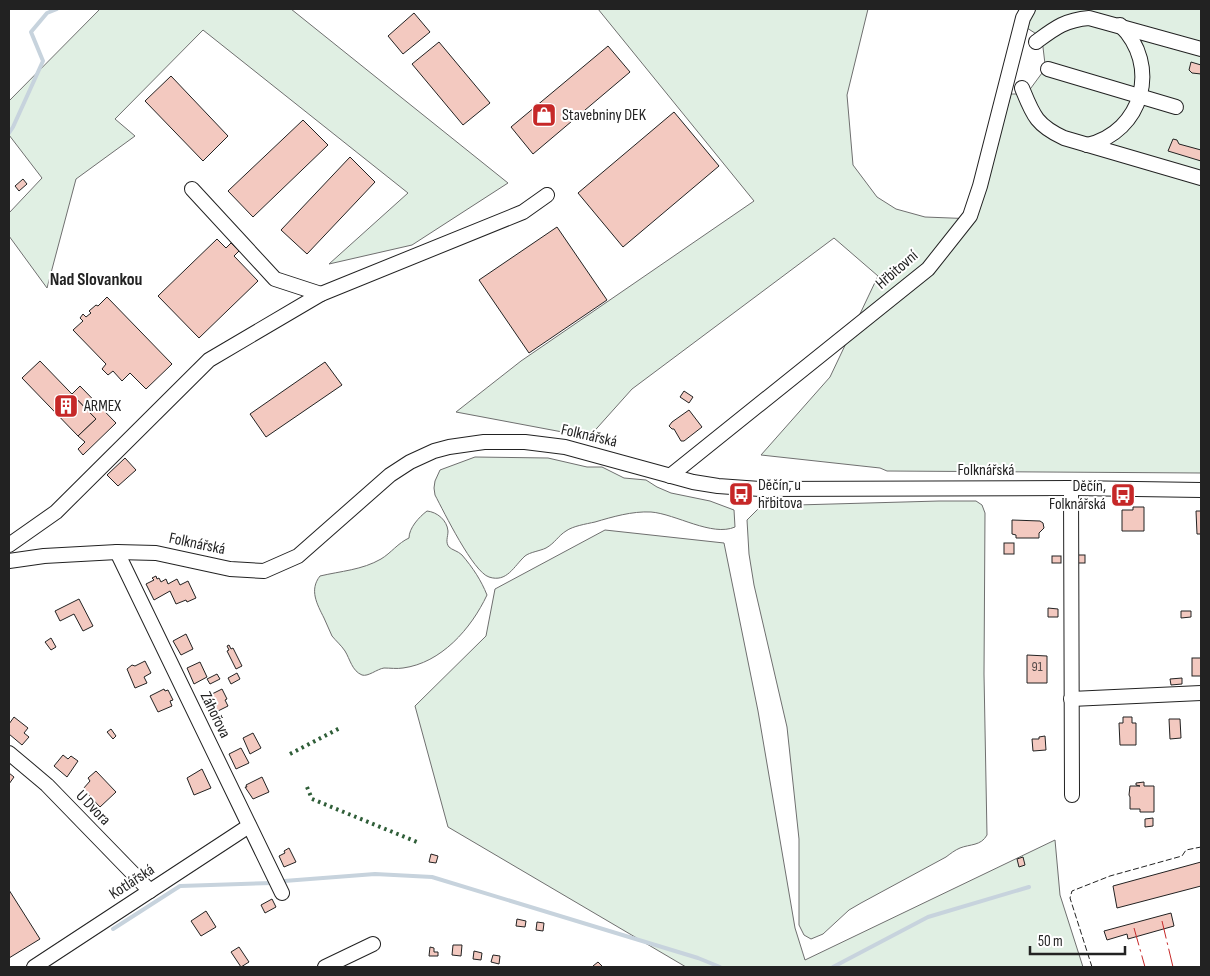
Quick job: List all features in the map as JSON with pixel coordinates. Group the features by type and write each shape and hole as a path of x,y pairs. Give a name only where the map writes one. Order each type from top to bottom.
{"street":[{"name":"Hřbitovní","path":"670,476 928,269 970,216 980,186 1016,45 1028,9"},
{"path":"1036,42 1059,25 1075,19 1089,18 1120,25 1201,49"},
{"path":"1087,145 1106,138 1120,128 1134,112 1140,96 1143,75 1140,58 1131,38 1120,25"},
{"path":"1048,69 1176,106"},
{"path":"1022,88 1032,112 1048,131 1064,138 1201,178"},
{"path":"192,189 275,279 321,294"},
{"path":"9,545 56,512 209,360 321,294 523,212 547,195"},
{"name":"Folknářská","path":"9,561 44,556 117,552 156,553 230,569 264,571 298,556 400,468 434,451 463,444 505,442 555,446 584,451 670,476 718,486 760,489 1071,488 1201,490"},
{"path":"1071,488 1072,795"},
{"name":"Záhořova","path":"117,552 282,893"},
{"path":"1071,698 1201,693"},
{"name":"U Dvora","path":"9,753 47,785 150,890"},
{"name":"Kotlářská","path":"34,967 249,826"},
{"path":"325,967 373,944"}],"green space":[{"path":"100,9 291,9 508,183 412,245 329,264 408,193 203,30 115,119 135,136 76,179 47,288 9,236 9,213 42,178 9,135 9,101"},
{"path":"598,9 868,9 847,95 853,165 877,197 896,209 925,217 976,219 1011,94 1028,92 1042,73 1045,64 1042,39 1027,28 1034,9 1201,9 1201,473 887,471 880,468 761,455 830,377 878,276 834,238 632,389 589,437 456,412 521,361 754,201"},
{"path":"475,457 548,458 587,467 602,467 624,478 646,480 671,493 710,501 734,510 735,527 716,529 651,512 622,515 569,529 546,548 525,556 505,576 501,578 489,577 482,573 467,553 435,495 434,488 440,470"},
{"path":"976,501 982,505 985,513 984,674 987,835 982,841 958,849 849,910 823,934 811,939 804,935 799,925 799,839 787,727 754,585 749,554 747,520 761,506"},
{"path":"427,511 438,515 444,520 448,531 448,545 466,560 487,595 463,632 442,652 417,665 401,668 384,668 367,675 362,675 354,668 345,651 332,636 315,597 315,586 320,576 359,568 381,559 409,538 415,523"},
{"path":"605,530 724,543 758,711 795,928 805,960 1055,840 1060,895 1083,967 686,967 448,827 415,706 486,636 495,589"}],"building":[{"path":"414,13 430,32 403,54 388,36"},
{"path":"439,42 490,103 463,125 412,64"},
{"path":"608,46 630,72 533,154 511,127"},
{"path":"1191,62 1201,65 1201,74 1192,73 1189,70"},
{"path":"171,76 228,136 203,161 145,101"},
{"path":"674,112 719,166 623,247 578,193"},
{"path":"303,120 328,145 253,217 228,191"},
{"path":"1173,139 1177,140 1179,144 1201,150 1201,161 1168,151"},
{"path":"350,157 375,182 307,254 281,230"},
{"path":"23,179 27,184 19,191 15,186"},
{"path":"557,227 607,300 529,353 479,280"},
{"path":"217,239 226,248 231,243 239,251 234,256 258,281 199,338 158,296"},
{"path":"107,297 172,364 146,389 130,373 122,381 113,371 108,375 102,369 106,364 73,330 83,321 80,318 83,314 86,317 91,313 89,311 96,305 98,306"},
{"name":"ARMEX","path":"40,361 96,419 78,436 22,378"},
{"path":"325,362 342,385 266,437 250,414"},
{"path":"80,386 116,423 83,455 78,449 85,442 78,436 96,419 72,394"},
{"path":"684,391 693,397 689,403 680,397"},
{"path":"689,410 702,427 684,441 681,441 674,429 669,426"},
{"path":"125,458 136,470 118,486 107,475"},
{"path":"1133,507 1144,507 1144,531 1122,531 1122,510 1133,510"},
{"path":"1196,511 1201,511 1201,534 1197,534"},
{"path":"1012,520 1040,521 1043,523 1044,528 1039,533 1039,538 1016,538 1016,535 1012,534"},
{"path":"1004,543 1014,543 1014,554 1004,554"},
{"path":"1076,555 1085,555 1085,563 1076,563"},
{"path":"1052,556 1061,556 1061,563 1052,563"},
{"path":"156,576 161,582 166,579 168,584 177,579 180,585 188,581 196,598 176,604 170,591 154,600 146,584 154,580 152,578"},
{"path":"79,599 93,626 83,631 74,614 60,621 55,611"},
{"path":"1048,608 1058,609 1058,617 1048,617"},
{"path":"1181,611 1191,611 1191,617 1181,618"},
{"path":"186,634 193,649 181,655 173,641"},
{"path":"51,638 56,647 51,650 45,642"},
{"path":"229,645 231,649 233,648 242,666 236,669 227,651 229,650 227,646"},
{"path":"1027,655 1047,656 1047,683 1027,683"},
{"path":"1192,658 1201,658 1201,676 1192,676"},
{"path":"145,661 151,673 144,677 147,683 135,688 127,669 132,665 135,666"},
{"path":"200,662 207,677 194,684 187,668"},
{"path":"237,673 240,679 231,684 228,678"},
{"path":"217,674 220,679 210,684 207,679"},
{"path":"1182,678 1182,684 1171,685 1170,679"},
{"path":"164,689 165,691 168,690 173,700 170,701 172,706 158,712 150,696"},
{"path":"222,689 228,706 210,715 202,699"},
{"path":"14,717 28,728 24,733 29,737 22,745 9,734 9,724"},
{"path":"1123,717 1132,717 1132,723 1136,723 1136,745 1120,745 1119,723 1123,723"},
{"path":"1169,719 1180,719 1181,738 1170,739"},
{"path":"111,729 116,736 113,739 107,732"},
{"path":"253,733 261,748 250,754 243,738"},
{"path":"1045,736 1046,750 1033,751 1032,739 1039,739 1039,737"},
{"path":"241,748 249,763 236,769 229,754"},
{"path":"63,755 68,759 71,756 78,761 67,777 54,766"},
{"path":"202,769 211,788 194,795 187,778"},
{"path":"96,771 116,792 100,807 83,789 90,781 88,778"},
{"path":"9,773 14,777 9,784"},
{"path":"262,777 269,792 253,799 245,787"},
{"path":"1144,782 1144,786 1154,786 1154,812 1140,812 1140,809 1130,809 1130,786 1140,786 1136,785 1136,783"},
{"path":"1153,818 1153,826 1145,827 1145,819"},
{"path":"289,848 296,862 284,867 279,856"},
{"path":"431,854 438,856 436,863 429,862"},
{"path":"1023,857 1025,865 1019,867 1017,859"},
{"path":"1201,862 1201,886 1117,908 1113,886"},
{"path":"9,890 40,939 9,958"},
{"path":"272,899 276,907 265,913 261,905"},
{"path":"206,911 216,927 201,936 191,921"},
{"path":"1171,913 1174,926 1128,939 1127,934 1107,940 1104,931"},
{"path":"517,919 526,921 525,927 516,926"},
{"path":"537,922 544,923 543,931 536,930"},
{"path":"453,945 462,945 461,956 452,955"},
{"path":"239,947 249,962 241,967 231,952"},
{"path":"430,947 434,948 434,952 438,952 438,956 429,956"},
{"path":"474,951 482,953 481,960 473,959"},
{"path":"493,955 500,956 499,964 491,962"},
{"path":"598,962 603,967 593,967 593,966"}],"waterway":[{"path":"9,133 43,61 31,32 47,13 57,9"},
{"path":"284,881 375,874 432,877 698,958 720,967"},
{"path":"113,929 180,886 273,883"},
{"path":"833,967 928,917 1029,887"}],"hedge":[{"path":"290,754 340,728"},
{"path":"307,787 312,799 417,842"}],"fence":[{"path":"1092,967 1070,898 1072,891 1110,876 1182,856 1186,850 1201,847"}],"power":[{"path":"1162,921 1173,967"},
{"path":"1134,928 1145,967"}],"place":[{"name":"Stavebniny DEK","path":"544,115"},
{"name":"ARMEX","path":"66,406"},
{"name":"Děčín, u hřbitova","path":"741,494"},
{"name":"Děčín, Folknářská","path":"1123,495"}],"district":[{"name":"Nad Slovankou","path":"96,279"}]}
